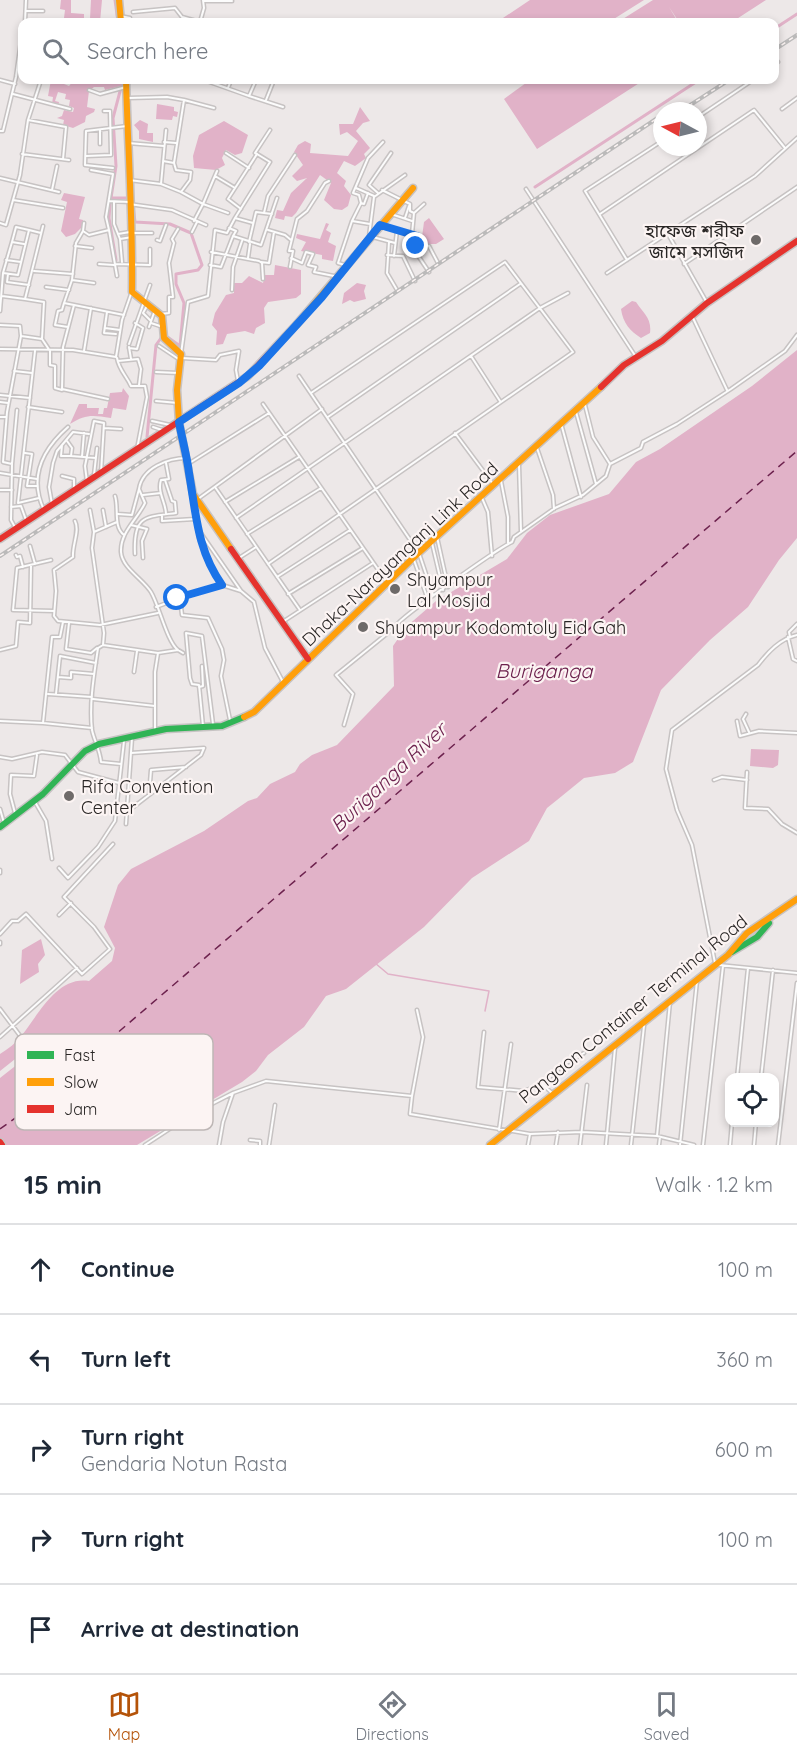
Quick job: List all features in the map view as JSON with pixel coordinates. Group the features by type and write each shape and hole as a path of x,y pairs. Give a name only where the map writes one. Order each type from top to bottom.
{"main road":[{"path":"119,0 120,18"},
{"path":"124,85 128,98 128,180 134,263 132,292 158,312 163,327 163,337 180,357 179,422 194,499 284,621 308,660"},
{"path":"0,539 239,383 259,366 339,277 413,188"},
{"name":"Dhaka-Narayanganj Link Road","path":"2,826 34,801 85,751 99,744 155,731 213,727 230,723 254,712 413,558 519,465 636,357 693,318 707,303 797,242"},
{"name":"Pangaon Container Terminal Road","path":"490,1145 715,964 757,937 773,918 797,899"}],"street":[{"path":"25,18 26,0"},
{"path":"201,18 203,1 232,1"},
{"path":"133,12 175,8 186,18"},
{"path":"26,11 43,11"},
{"path":"0,131 3,131 18,68"},
{"path":"0,80 15,84"},
{"path":"0,224 6,225 18,182 28,120 40,84"},
{"path":"216,84 283,107"},
{"path":"228,88 230,84"},
{"path":"249,96 254,84"},
{"path":"266,100 272,84"},
{"path":"707,111 747,84"},
{"path":"89,90 100,94 124,85"},
{"path":"13,94 70,109"},
{"path":"128,98 167,97 214,108"},
{"path":"782,109 797,98"},
{"path":"181,192 190,180 191,172 176,170 174,163 184,100"},
{"path":"600,214 754,110 786,148"},
{"path":"86,156 111,155 110,111 104,111"},
{"path":"28,120 66,127 63,159"},
{"path":"114,168 85,165 86,131 110,130 128,126"},
{"path":"100,130 100,144"},
{"path":"161,184 166,130"},
{"path":"241,209 228,200 270,130"},
{"path":"607,273 755,176 797,138"},
{"path":"792,141 797,147"},
{"path":"348,266 339,263 342,246 361,203 359,195 353,193 368,158 383,142"},
{"path":"128,143 176,143"},
{"path":"627,260 585,191 653,147"},
{"path":"226,153 249,168"},
{"path":"378,193 369,185 391,153"},
{"path":"22,154 69,160"},
{"path":"180,357 188,302 208,296 211,283 209,265 215,230 226,233 270,162 257,154"},
{"path":"264,213 268,196 295,155"},
{"path":"164,161 174,163"},
{"path":"52,190 57,166"},
{"path":"91,170 113,174 106,217 117,276"},
{"path":"192,232 217,171"},
{"path":"395,243 370,238 374,196 405,175"},
{"path":"215,176 235,188"},
{"path":"0,184 1,178 59,192"},
{"path":"128,180 161,184 228,213"},
{"path":"290,267 292,240 297,219 305,214 325,183 329,182"},
{"path":"684,264 797,187"},
{"path":"356,188 374,196"},
{"path":"526,189 636,357"},
{"path":"382,190 410,204"},
{"path":"361,203 364,204 368,193"},
{"path":"233,236 242,241 261,245 277,198"},
{"path":"13,200 63,208"},
{"path":"109,201 130,202 172,210 206,225"},
{"path":"114,202 114,224 120,239 120,257 123,263"},
{"path":"410,204 410,211 414,213"},
{"path":"405,218 410,204"},
{"path":"412,234 414,213 424,204"},
{"path":"248,258 256,212 272,214"},
{"path":"391,214 413,221"},
{"path":"235,218 253,223"},
{"path":"352,221 370,224"},
{"path":"69,327 55,326 58,311 62,310 72,280 75,246 83,231 84,223"},
{"path":"157,240 160,241 165,225"},
{"path":"380,225 417,236 417,254 429,272"},
{"path":"25,299 43,226"},
{"path":"0,310 3,273 16,227 41,233"},
{"path":"209,265 221,267 236,231 230,228"},
{"path":"148,327 158,312 169,313 169,297 173,297 169,256 174,243 172,239 178,229"},
{"path":"3,273 18,275 29,230"},
{"path":"83,231 89,235 109,230"},
{"path":"268,230 292,240"},
{"path":"394,256 397,231"},
{"path":"211,252 269,263 274,232"},
{"path":"118,234 152,233"},
{"path":"120,239 132,234"},
{"path":"668,234 707,303"},
{"path":"232,290 234,264 242,241"},
{"path":"12,242 26,245"},
{"path":"389,242 387,273 397,290"},
{"path":"416,244 429,246 438,263"},
{"path":"75,246 92,248"},
{"path":"342,246 348,247"},
{"path":"99,264 150,265 150,249"},
{"path":"291,258 302,263 306,252 313,254 308,266 316,267 314,272 339,277"},
{"path":"387,255 403,256 415,281"},
{"path":"0,256 21,262"},
{"path":"224,260 234,264"},
{"path":"261,262 263,279"},
{"path":"268,564 573,352 505,262 311,393"},
{"path":"33,271 73,274"},
{"path":"8,274 7,282 29,285"},
{"path":"72,280 94,283"},
{"path":"328,417 521,283"},
{"path":"150,285 143,313 151,322 163,327"},
{"path":"46,287 69,290"},
{"path":"132,292 120,330 117,357 118,368 127,376 131,386 145,386 147,397 137,449"},
{"path":"236,518 540,308 568,293"},
{"path":"2,296 44,302 42,339 50,351 51,366 54,366 54,386 58,390 108,399"},
{"path":"64,303 124,315"},
{"path":"130,359 129,346 135,322 146,304"},
{"path":"62,389 63,350 74,305"},
{"path":"84,351 91,308"},
{"path":"107,312 104,333 116,334"},
{"path":"693,318 727,390"},
{"path":"118,343 136,349 143,328 135,322"},
{"path":"0,325 20,326 21,336 8,403 1,461 12,464"},
{"path":"105,328 120,330"},
{"path":"344,725 352,694 336,675 394,628 407,613 512,542 514,537 554,508 581,497 606,476 610,464 641,448 643,442 677,424 785,351 797,335"},
{"path":"21,336 42,339"},
{"path":"159,346 180,357 216,360 220,355 239,351 236,370 239,383"},
{"path":"0,349 84,351 117,357"},
{"path":"36,351 18,502 39,498"},
{"path":"471,356 501,402"},
{"path":"118,361 138,359 141,365 139,386"},
{"path":"14,371 33,374"},
{"path":"156,372 178,373"},
{"path":"299,376 419,553 433,596"},
{"path":"0,395 30,398"},
{"path":"156,401 178,403"},
{"path":"0,402 8,403"},
{"path":"585,402 593,437 610,464"},
{"path":"263,404 308,470 341,513 387,583"},
{"path":"28,407 62,412"},
{"path":"222,585 204,551 196,528 194,499 286,438 322,409"},
{"path":"16,529 12,520 11,474 17,410"},
{"path":"118,514 132,516 143,477 165,462 187,461 268,412"},
{"path":"576,412 597,484"},
{"path":"0,417 6,417"},
{"path":"87,482 84,470 94,421 104,423 101,473"},
{"path":"152,421 172,426"},
{"path":"561,426 581,497"},
{"path":"44,510 39,498 37,479 49,445 68,427"},
{"path":"153,427 165,431"},
{"path":"104,428 121,429"},
{"path":"52,504 50,475 55,456 73,432 90,434"},
{"path":"82,457 84,433"},
{"path":"455,433 495,486"},
{"path":"67,441 72,448 71,456"},
{"path":"62,446 61,456 96,458"},
{"path":"94,477 97,448"},
{"path":"537,448 553,495 554,508"},
{"path":"25,453 32,454 27,486 37,486"},
{"path":"225,502 299,457"},
{"path":"165,462 169,479 160,483 166,504 162,521 195,519"},
{"path":"519,465 521,532"},
{"path":"0,473 37,479"},
{"path":"62,476 74,479 74,491"},
{"path":"501,479 509,531 509,542 506,545"},
{"path":"135,554 138,527 141,521 149,516 176,513 175,502 165,480"},
{"path":"215,487 300,610"},
{"path":"247,534 321,488"},
{"path":"139,489 145,503 124,535 122,558 152,593 156,607 178,650"},
{"path":"0,490 12,490"},
{"path":"142,495 161,493"},
{"path":"115,496 117,522 120,532 124,535"},
{"path":"482,498 488,512 492,556"},
{"path":"11,507 21,507 26,522"},
{"path":"90,510 94,532 92,548 103,625 103,645"},
{"path":"103,510 106,527"},
{"path":"75,521 77,526 71,547 73,557 54,570 54,617 69,623 103,625 159,613"},
{"path":"94,532 117,522"},
{"path":"131,525 147,530 142,541 143,558"},
{"path":"196,528 241,591 254,602 265,648 284,684"},
{"path":"277,577 351,530"},
{"path":"435,540 448,587"},
{"path":"435,540 443,590"},
{"path":"30,546 36,564"},
{"path":"239,558 256,547"},
{"path":"288,594 363,548"},
{"path":"16,555 20,556 23,567"},
{"path":"413,558 428,600"},
{"path":"51,560 17,568 13,610 54,611"},
{"path":"284,621 374,563"},
{"path":"0,650 15,646 18,622 30,623 31,565"},
{"path":"156,607 222,585 241,591"},
{"path":"180,598 182,615 208,618 222,649 224,660 220,676 230,723"},
{"path":"43,723 45,695 48,694 52,637 60,637 63,622"},
{"path":"69,623 66,650 91,653 103,645 158,653 178,650 183,652"},
{"path":"797,624 789,632 793,659 797,660"},
{"path":"202,666 204,686 199,687 192,684 190,678 186,633 202,636 213,727"},
{"path":"797,635 789,637 766,654 758,665 672,730 665,762 677,810 692,845 715,964 797,973"},
{"path":"98,648 92,698 92,728 99,744 101,762 121,764"},
{"path":"134,672 137,651"},
{"path":"155,731 155,672 158,653"},
{"path":"56,694 60,656 96,663"},
{"path":"58,677 71,678 71,672 95,675"},
{"path":"199,687 203,728"},
{"path":"48,694 155,706"},
{"path":"746,714 743,718 749,732"},
{"path":"0,721 92,728"},
{"path":"736,721 740,736 749,732 797,733"},
{"path":"126,824 132,735"},
{"path":"58,868 68,878 105,838 117,816 124,738"},
{"path":"127,812 201,755 204,748 131,753"},
{"path":"0,757 12,759 42,752 65,755 71,765 85,776 119,783"},
{"path":"16,815 10,794 11,776 34,776 37,754"},
{"path":"149,795 151,770 186,766"},
{"path":"747,772 744,807 768,809 782,824 797,833"},
{"path":"714,780 722,777 747,780"},
{"path":"34,801 46,821 52,859"},
{"path":"0,809 2,826"},
{"path":"0,934 12,921 18,921 26,914 82,974 110,949 71,903 63,897 113,844"},
{"path":"59,915 71,903"},
{"path":"704,1145 723,965"},
{"path":"0,1037 77,968"},
{"path":"737,1073 748,968"},
{"path":"761,1073 773,970"},
{"path":"680,1145 697,979"},
{"path":"778,1145 797,983"},
{"path":"659,1145 670,1000"},
{"path":"0,1010 19,1034"},
{"path":"417,1010 423,1037 411,1096 410,1114 530,1134 558,1131 658,1137 680,1140 694,1145"},
{"path":"631,1145 644,1021"},
{"path":"484,1032 478,1087 524,1090 542,1084 563,1065 584,1053"},
{"path":"499,1130 511,1044"},
{"path":"606,1145 616,1051 614,1045"},
{"path":"213,1103 266,1081 411,1096"},
{"path":"542,1084 552,1093"},
{"path":"580,1145 587,1085"},
{"path":"219,1145 223,1122 233,1093"},
{"path":"269,1145 274,1105"},
{"path":"730,1145 732,1127"},
{"path":"754,1145 756,1127"},
{"path":"147,1144 168,1130"},
{"path":"556,1145 558,1131"},
{"path":"528,1145 530,1134"},
{"path":"250,1140 260,1141 260,1145"}],"water":[{"path":"61,0 71,0 71,13 84,14 84,18 64,18 65,10 60,9"},
{"path":"91,0 102,0 100,18 90,18"},
{"path":"530,0 644,0 615,18 503,18"},
{"path":"653,0 766,0 738,18 676,18 669,7 676,18 624,18"},
{"path":"50,84 69,86 71,84 122,84 105,90 104,87 94,87 89,91 87,107 95,109 94,112 86,116 85,122 73,128 63,125 64,120 57,118 62,116 64,110 73,112 74,108 69,106 70,100 65,99 66,94 58,92 55,101 59,102 58,106 52,104 53,97 48,96"},
{"path":"525,84 638,84 537,149 504,99"},
{"path":"157,104 174,107 174,111 178,112 177,117 173,116 172,120 156,119"},
{"path":"360,107 370,121 363,123 356,131 370,148 364,154 366,158 355,166 344,161 337,173 346,181 344,186 351,195 348,206 342,210 334,209 324,200 331,183 320,175 292,217 285,216 284,220 275,218 277,210 283,211 291,193 307,178 297,181 292,176 303,165 294,152 298,145 305,141 311,144 310,153 348,156 358,141 347,132 340,135 339,124 353,124"},
{"path":"140,120 148,124 147,133 153,133 153,142 139,139 139,131 134,125"},
{"path":"224,121 248,135 242,153 235,155 226,150 222,158 225,165 216,170 194,168 193,156 199,135"},
{"path":"64,193 85,197 79,219 83,220 83,226 75,234 66,237 61,231 67,202 61,200"},
{"path":"429,218 444,239 436,244 416,244 417,237 422,237 424,222"},
{"path":"326,223 329,224 326,230 331,233 328,242 336,246 333,261 322,259 322,255 301,251 306,242 296,238 297,234 320,239"},
{"path":"275,265 301,270 301,294 296,298 268,302 264,308 265,323 256,328 254,334 245,331 227,334 223,344 216,345 217,331 212,325 215,313 226,295 234,293 234,283 242,283 249,276 263,283 265,275 274,275"},
{"path":"357,283 366,285 364,291 366,299 354,302 350,300 342,304 344,293"},
{"path":"632,301 636,302 650,323 650,333 641,338 628,326 622,314 621,309"},
{"name":"Buriganga","path":"797,350 797,538 779,560 748,607 710,640 661,690 633,762 615,773 584,778 547,808 529,841 472,878 424,927 346,989 326,996 304,1027 268,1055 256,1071 213,1099 213,1034 23,1034 42,1007 58,990 67,984 89,981 112,961 115,948 104,927 118,885 131,869 204,831 248,801 257,798 270,784 295,772 300,764 312,755 337,745 394,686 393,646 406,627 436,601 507,559 527,533 550,515 609,494 636,462 660,449 752,386"},
{"path":"123,388 129,396 126,410 113,408 111,418 89,416 70,424 79,404 87,404 87,408 99,408 98,414 103,414 104,408 107,408 110,393 122,392"},
{"path":"751,749 779,750 778,765 773,768 750,766"},
{"path":"41,939 45,955 38,964 39,972 20,984 22,950"},
{"name":"Buriganga","path":"15,1043 15,1130 162,1130 137,1145 0,1145 0,1054"}],"pier":[{"path":"15,1059 15,1066 0,1078 0,1071"}],"waterway":[{"path":"115,0 117,18"},
{"path":"779,26 797,14"},
{"path":"111,198 116,166 113,118 122,84"},
{"path":"535,187 693,84"},
{"path":"111,198 132,198 135,222 170,224 191,233 202,265 198,270 176,274 176,284 184,303 180,346 166,336 161,338 156,345 147,437"},
{"path":"110,204 109,218 116,260"},
{"path":"375,963 388,974 489,991 485,1011"}],"ferry route":[{"path":"116,1034 797,451"},
{"path":"0,1129 15,1118"}],"railway":[{"path":"779,47 797,35"},
{"path":"695,102 723,84"},
{"path":"0,556 653,121"}],"traffic: fast":[{"path":"0,827 43,794 85,751 99,744 166,729 222,726 244,717"},
{"path":"732,952 757,937 769,923"}],"traffic: slow":[{"path":"119,0 121,18"},
{"path":"126,84 132,292 162,316 164,338 181,354 177,390 179,422 193,494 231,549"},
{"path":"297,324 413,188"},
{"path":"244,717 254,712 413,558 601,387"},
{"path":"490,1145 728,955 747,933 797,899"}],"traffic: jam":[{"path":"601,387 624,365 662,341 707,303 797,241"},
{"path":"0,539 248,376 297,324"},
{"path":"231,549 308,659"}],"place":[{"name":"হাফেজ শরীফ জামে মসজিদ","path":"756,240"},
{"name":"Shyampur Lal Mosjid","path":"395,589"},
{"name":"Shyampur Kodomtoly Eid Gah","path":"363,627"},
{"name":"Rifa Convention Center","path":"69,796"}],"route":[{"path":"177,598 222,585 213,572 195,524 193,494 179,422 239,383 259,366 322,297 380,225 417,236 416,246"}],"water label":[{"name":"Buriganga River","path":"388,777"}]}
